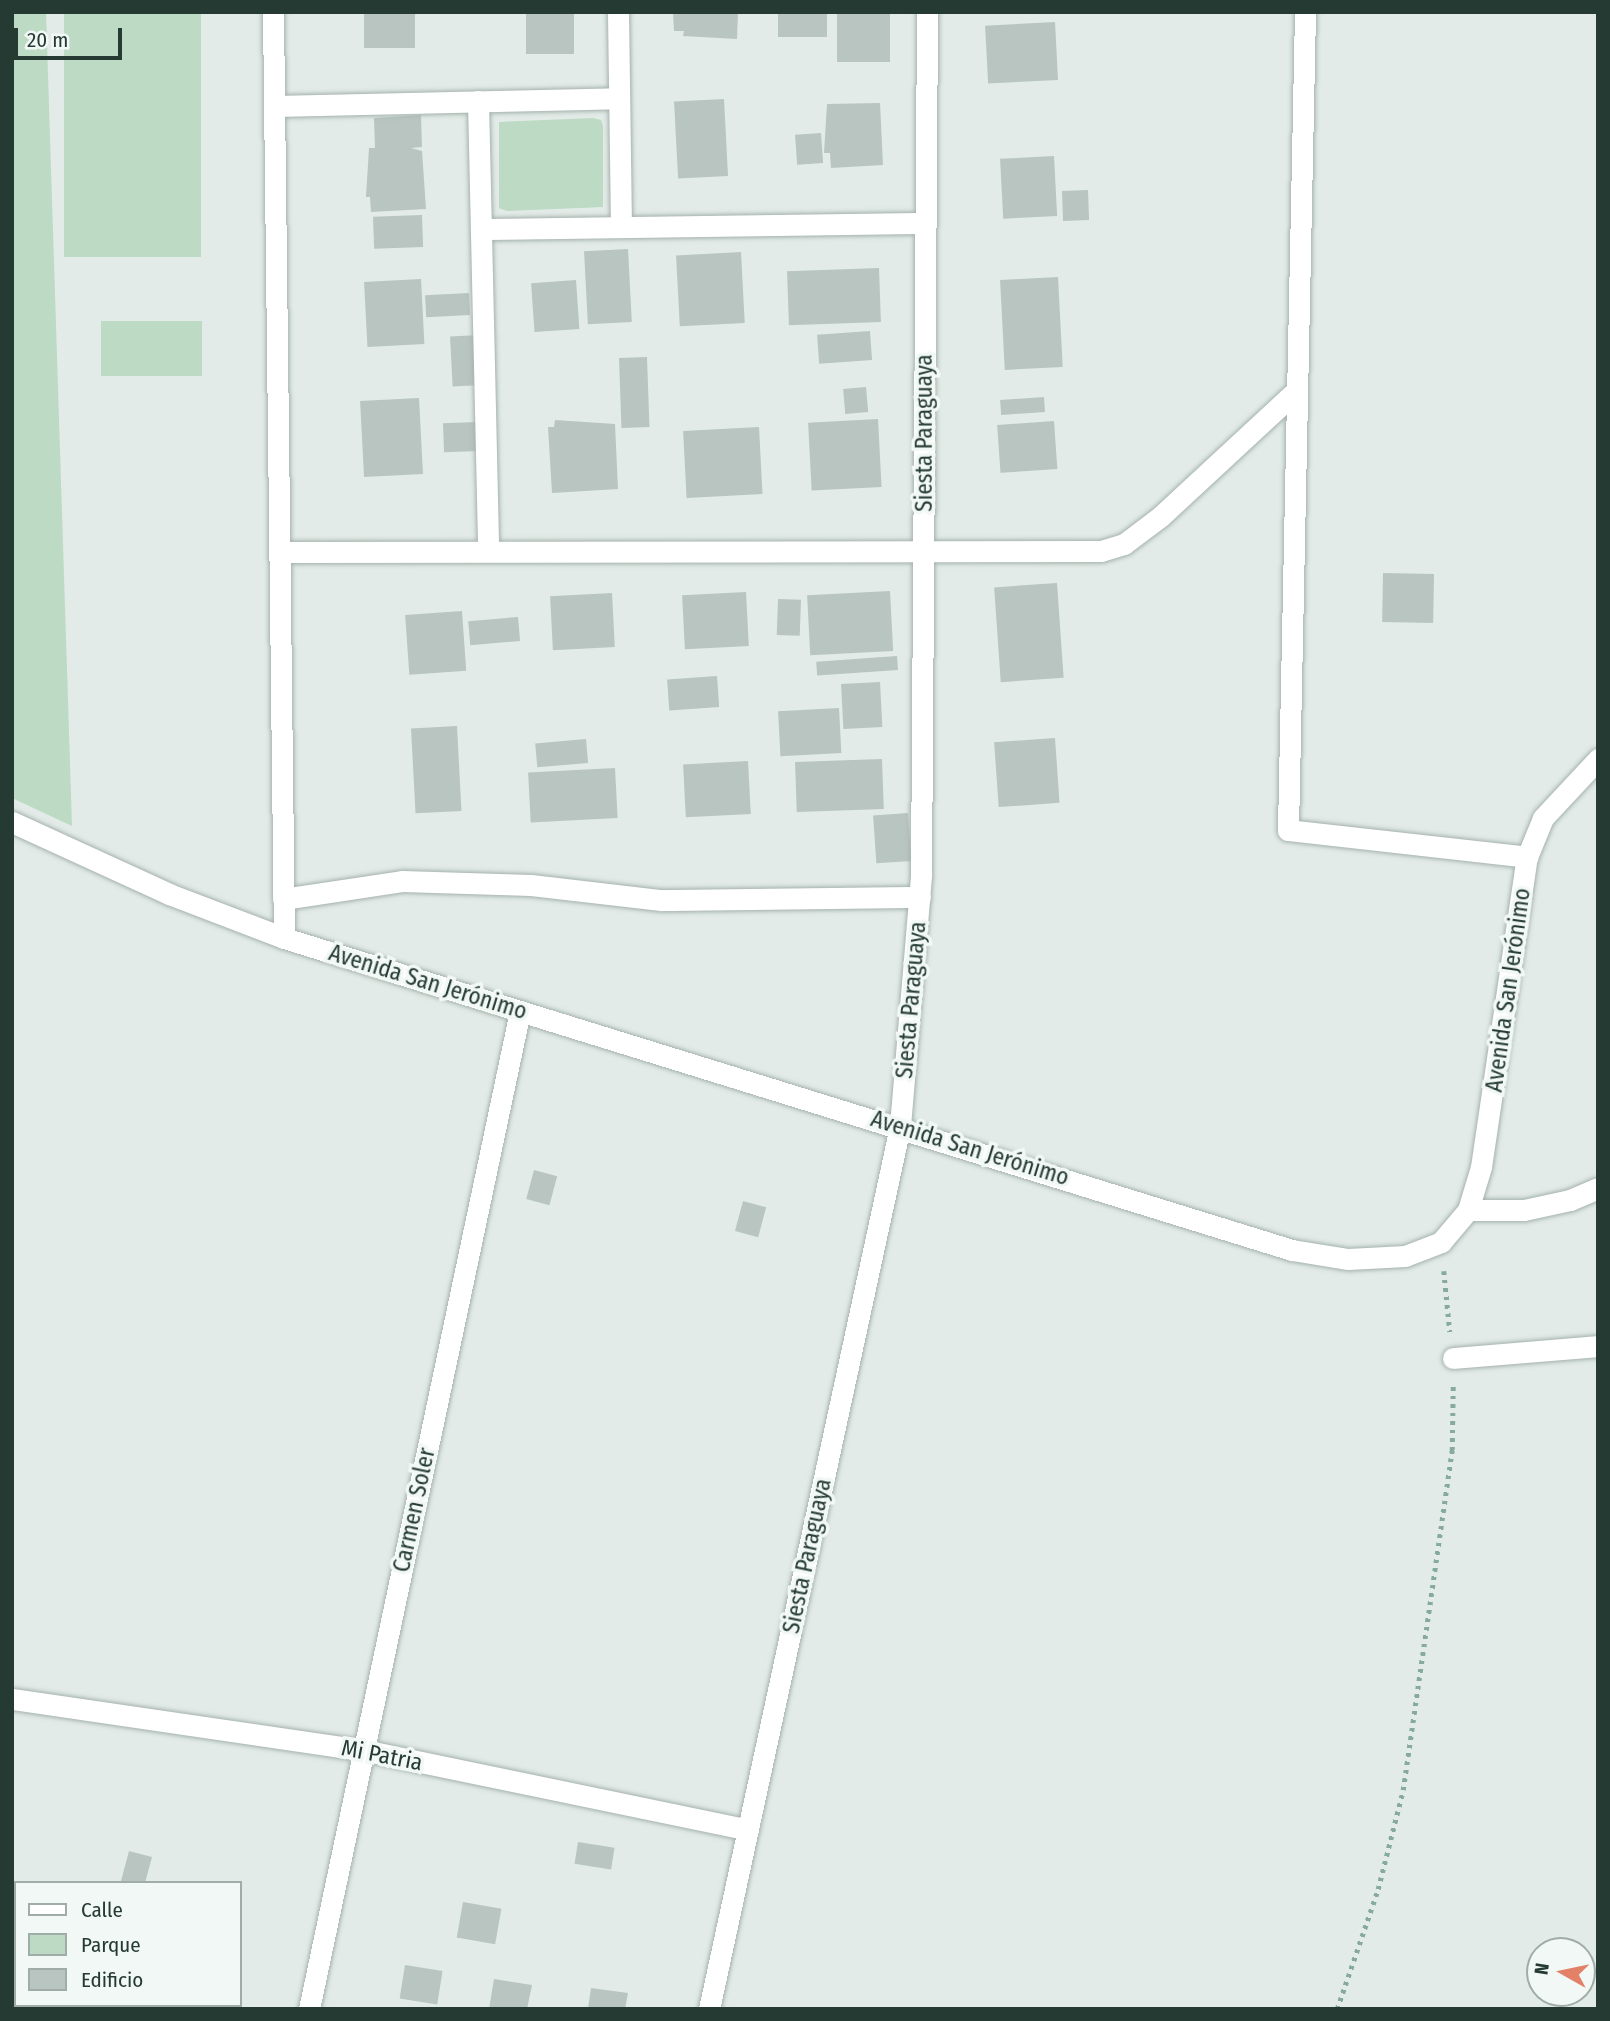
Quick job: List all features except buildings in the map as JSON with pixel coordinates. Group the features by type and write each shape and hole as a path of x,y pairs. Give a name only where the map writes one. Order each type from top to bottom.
{"street":[{"path":"273,12 284,938"},
{"path":"618,12 621,227"},
{"name":"Siesta Paraguaya","path":"709,2009 900,1126 920,897 927,12"},
{"path":"1305,12 1288,830 1527,858"},
{"path":"274,106 619,98"},
{"path":"478,101 488,551"},
{"path":"481,229 926,223"},
{"path":"279,552 1101,551 1124,544 1244,444 1297,390"},
{"name":"Avenida San Jerónimo","path":"12,822 169,894 284,938 900,1126 1292,1250 1348,1259 1405,1256 1441,1242 1468,1209 1481,1167 1527,858 1543,818 1598,759"},
{"path":"283,899 402,881 530,885 661,900 920,897"},
{"name":"Carmen Soler","path":"309,2009 520,1011"},
{"path":"1468,1209 1524,1210 1570,1200 1598,1188"},
{"path":"1453,1358 1598,1346"},
{"name":"Mi Patria","path":"12,1699 363,1750 748,1830"}],"path":[{"path":"1337,2009 1378,1889 1403,1790 1452,1450 1453,1358 1441,1242"}],"green space":[{"path":"12,12 46,12 72,826 12,798"},
{"path":"64,12 201,12 201,257 64,257"},
{"path":"593,118 601,120 603,126 603,207 507,211 499,208 499,122"},
{"path":"101,321 202,321 202,376 101,376"}]}
